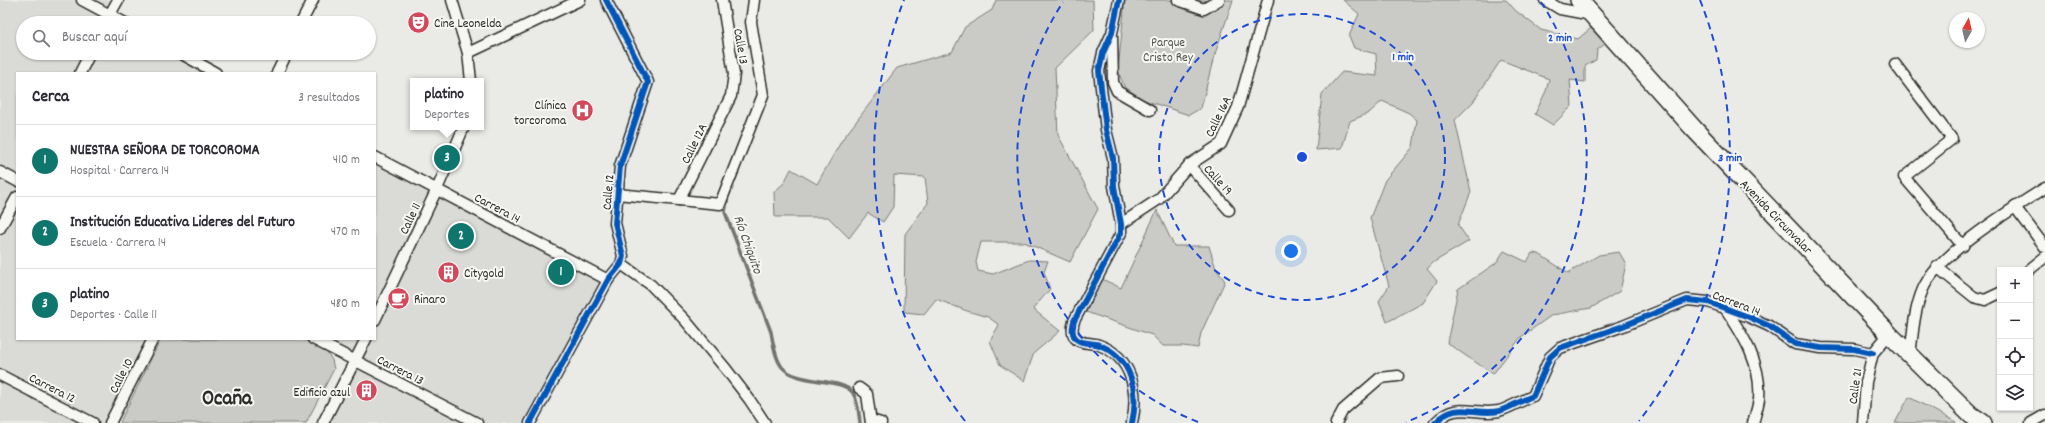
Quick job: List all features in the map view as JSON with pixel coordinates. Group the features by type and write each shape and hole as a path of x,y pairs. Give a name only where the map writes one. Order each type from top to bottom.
{"main road":[{"name":"Avenida Circunvalar","path":"1580,0 1694,129 1888,334 1971,415 1983,423"}],"street":[{"path":"82,0 103,16"},
{"path":"109,16 118,0"},
{"path":"305,16 313,0"},
{"path":"452,0 468,53 471,78"},
{"path":"468,53 580,0"},
{"name":"Calle 12","path":"606,0 648,82 620,166 616,223 623,256 621,264"},
{"name":"Calle 13","path":"722,0 734,74 731,96"},
{"path":"617,194 720,204 763,96 751,22 754,0"},
{"path":"1119,0 1112,33 1103,53 1099,71 1106,130 1113,158 1114,186 1121,224 1121,233 1074,321 1072,329 1074,336 1082,342 1099,345 1126,364 1133,382 1135,410 1132,423"},
{"path":"1178,0 1204,9 1219,0"},
{"name":"Calle 16A","path":"1121,224 1159,200 1189,165 1221,144 1238,107 1268,0"},
{"path":"1545,0 1560,9 1594,16"},
{"path":"1112,33 1113,82 1117,91 1150,110"},
{"path":"80,72 86,60"},
{"path":"193,60 214,72"},
{"path":"278,72 284,60"},
{"path":"1895,64 1952,139 1904,176 1963,246"},
{"name":"Calle 12A","path":"679,200 731,96"},
{"name":"Calle 11","path":"376,318 437,189 463,130"},
{"name":"Carrera 14","path":"376,158 608,280"},
{"name":"Calle 19","path":"1189,165 1229,210"},
{"path":"0,172 16,180"},
{"path":"1910,355 1916,312 1924,288 1937,267 1996,219 2045,188"},
{"path":"0,228 16,199"},
{"path":"2015,207 2045,248"},
{"path":"2033,267 2045,257"},
{"path":"530,423 608,280 621,264 651,285 685,320 726,368 765,423"},
{"path":"1937,267 1974,297 1985,300 1997,294"},
{"name":"Carrera 14","path":"1435,423 1446,413 1457,410 1488,413 1494,412 1533,396 1550,357 1560,348 1623,326 1687,300 1708,302 1725,308 1769,326 1795,344 1821,348 1854,349 1873,353"},
{"path":"1725,308 1748,342 1758,376 1759,400 1753,423"},
{"name":"Calle 21","path":"1863,423 1866,382 1873,353 1888,334"},
{"name":"Calle 10","path":"110,423 152,340"},
{"name":"Carrera 13","path":"315,340 477,423"},
{"path":"322,423 356,361 366,340"},
{"name":"Carrera 12","path":"0,375 93,423"},
{"path":"1336,423 1343,410 1380,378 1398,376"},
{"path":"859,388 867,394 871,421 881,423"},
{"path":"2031,423 2045,415"}],"shaded area":[{"path":"0,0 114,0 116,16 16,16 16,60 189,60 212,72 16,72 16,340 156,340 115,423 0,423"},
{"path":"376,160 609,282 536,423 319,423 354,358 317,340 376,340"}],"green space":[{"path":"996,0 1093,0 1094,30 1055,68 1058,135 1098,209 1070,262 1024,242 981,242 976,262 978,271 993,274 1029,260 1048,261 1044,272 1050,289 1033,309 1060,331 1034,353 1024,381 1000,365 990,341 999,325 988,317 936,299 924,314 904,312 905,234 928,203 925,177 894,175 893,207 883,222 868,213 849,238 828,217 775,217 774,192 784,183 791,169 817,184 842,140 897,68 952,52 965,27 992,10"},
{"name":"Parque Cristo Rey","path":"1125,0 1233,0 1213,60 1201,108 1189,115 1141,99 1124,86 1118,71"},
{"path":"1343,0 1506,0 1516,11 1541,30 1578,39 1591,28 1605,44 1597,50 1596,60 1585,66 1585,82 1570,80 1572,106 1553,125 1535,114 1546,91 1549,79 1501,60 1473,102 1455,120 1471,192 1458,225 1469,241 1434,262 1427,269 1437,281 1423,303 1387,322 1379,301 1389,286 1370,218 1385,180 1413,147 1417,120 1409,113 1382,101 1369,113 1350,121 1342,148 1316,150 1322,94 1342,72 1377,76 1376,54 1354,48 1349,36 1359,14"},
{"path":"1157,210 1174,246 1209,246 1216,269 1225,281 1201,333 1198,348 1163,346 1152,335 1086,312 1102,279 1121,288"},
{"path":"1504,251 1527,262 1532,253 1539,254 1568,273 1599,255 1619,252 1626,264 1620,291 1591,308 1552,315 1521,337 1493,374 1447,343 1458,289 1496,263"},
{"path":"161,340 305,340 325,350 332,360 334,369 306,423 120,422"},
{"path":"1909,397 1956,422 1895,423"}],"waterway":[{"name":"Río Chiquito","path":"727,201 725,212 771,332 775,350 782,367 789,373 798,376 830,382 847,388 853,393 856,400 860,423"}],"cycle path":[{"path":"530,423 608,280 621,264 623,256 615,223 620,166 648,82 606,0"},
{"path":"1119,0 1112,33 1103,53 1099,71 1106,130 1113,158 1114,186 1121,224 1121,233 1074,321 1072,330 1076,339 1085,343 1099,345 1110,351 1119,358 1126,367 1133,388 1134,411 1132,423"},
{"path":"1435,423 1443,416 1458,410 1481,412 1499,411 1533,396 1550,357 1560,348 1623,326 1687,300 1708,302 1749,317 1769,326 1795,344 1821,348 1854,349 1873,353"}],"place":[{"name":"Cine Leonelda","path":"419,22"},
{"name":"Clínica torcoroma","path":"582,111"},
{"name":"platino","path":"447,158"},
{"name":"Institución Educativa Lideres del Futuro","path":"461,236"},
{"name":"Citygold","path":"448,272"},
{"name":"NUESTRA SEÑORA DE TORCOROMA","path":"561,272"},
{"name":"Rinaro","path":"399,298"},
{"name":"Edificio azul","path":"366,391"}],"district":[{"name":"Ocaña","path":"227,397"}]}
